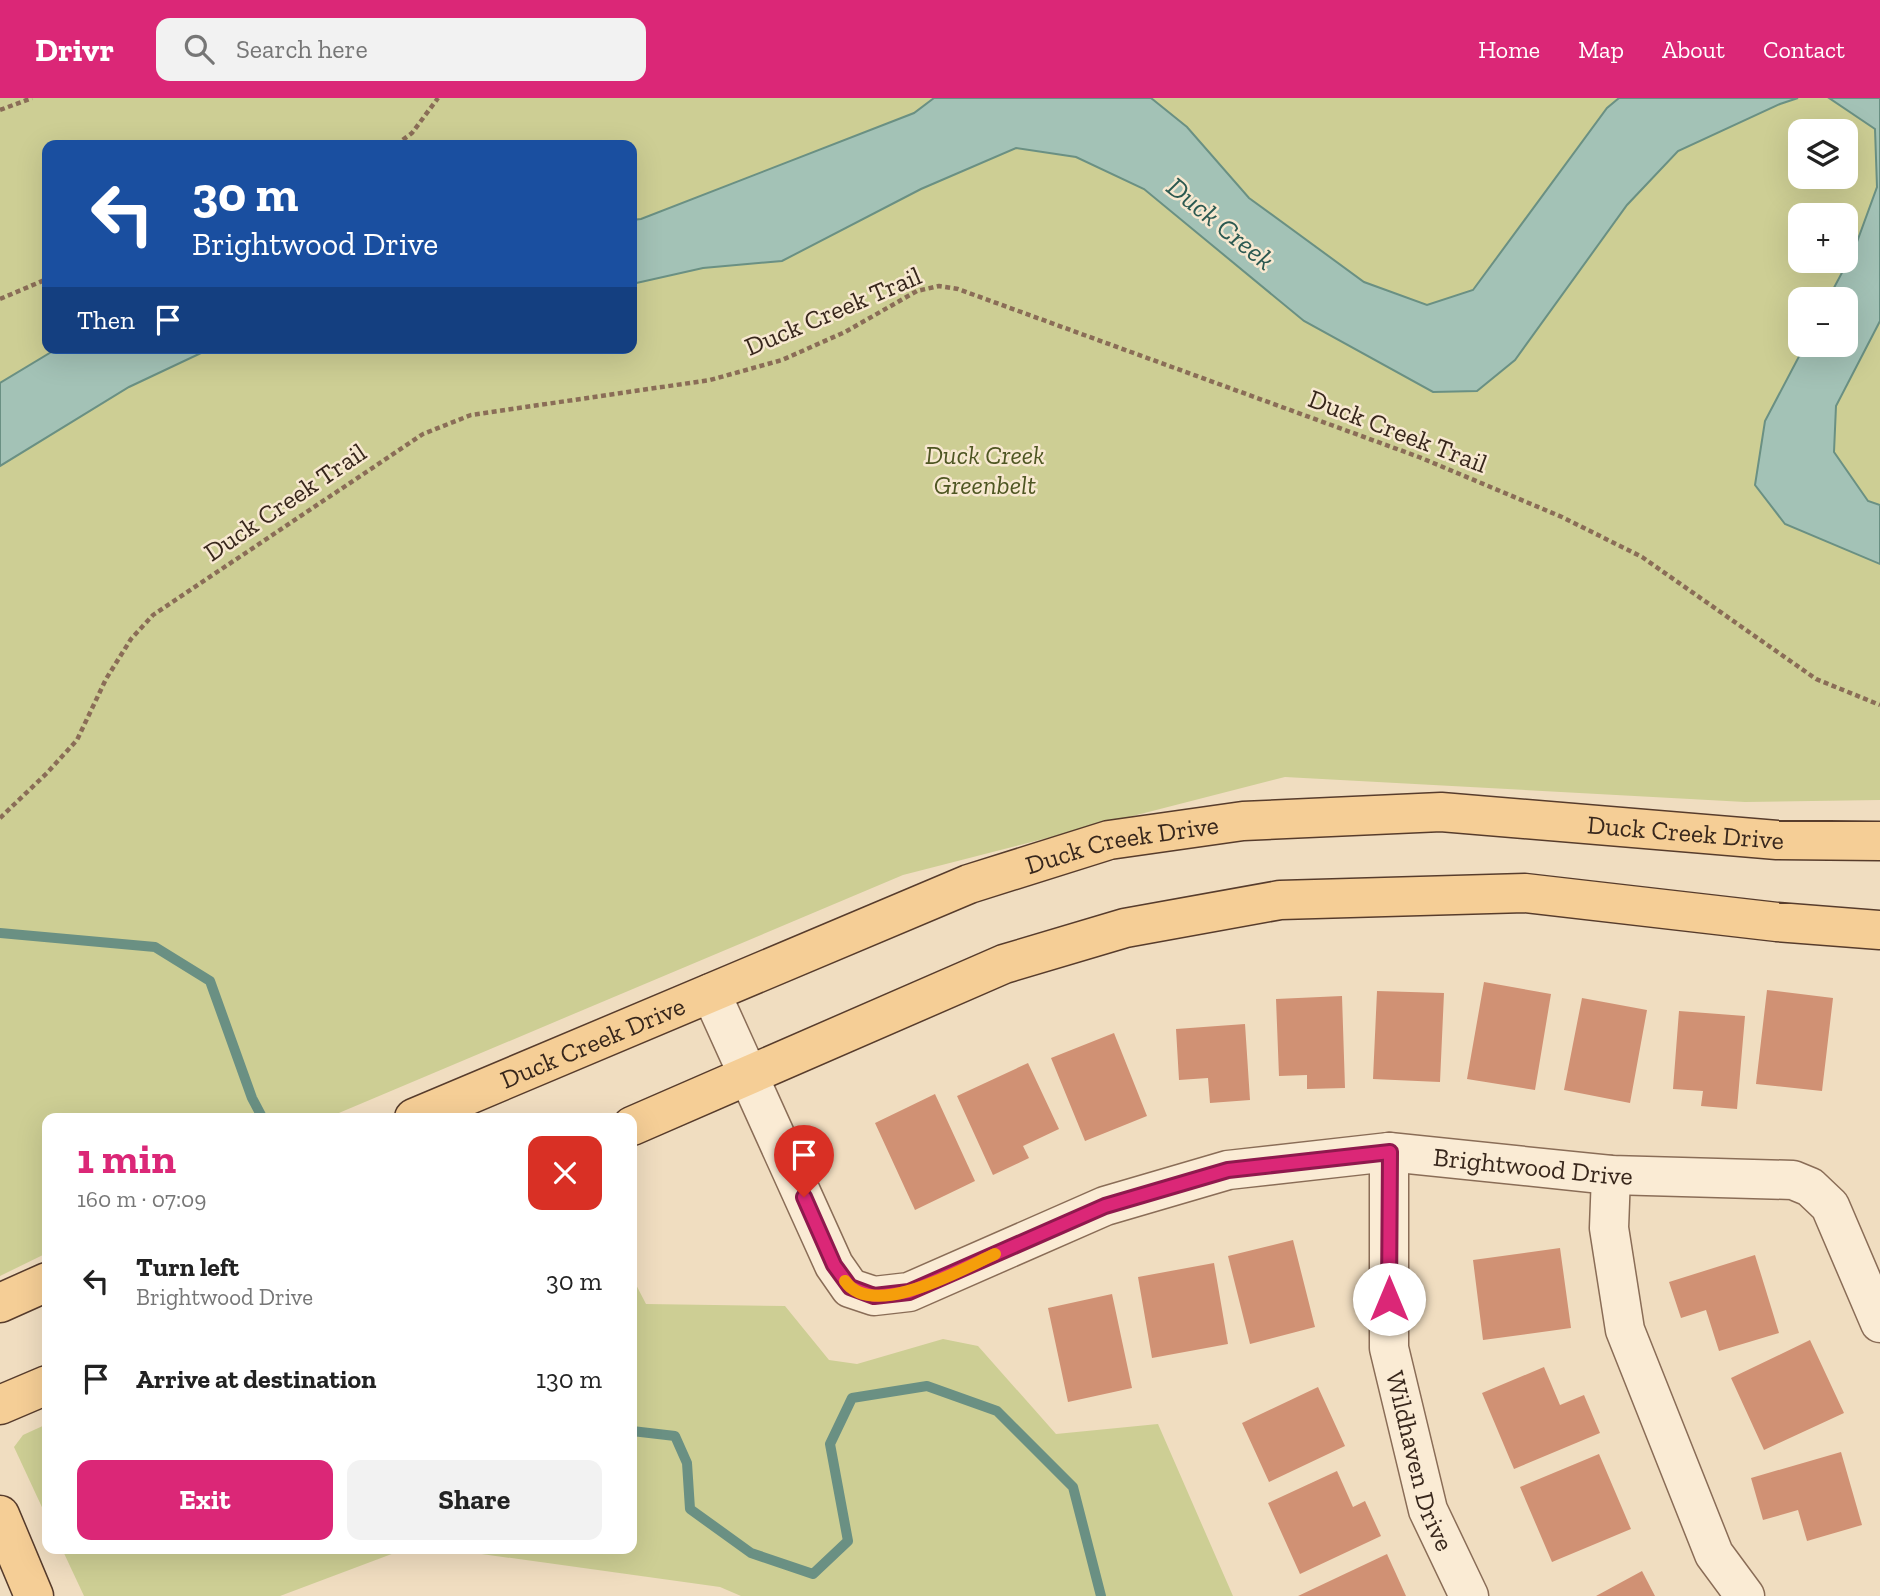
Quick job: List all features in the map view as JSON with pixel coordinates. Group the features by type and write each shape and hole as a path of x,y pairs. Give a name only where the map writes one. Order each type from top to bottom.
{"main road":[{"name":"Duck Creek Drive","path":"426,1113 969,884 1109,840 1243,821 1441,812 1777,840 1880,841"},
{"path":"637,1124 1004,964 1125,928 1280,900 1525,893 1777,922 1880,930"},
{"path":"0,1303 42,1284"},
{"path":"0,1405 42,1387"},
{"path":"0,1515 34,1596"}],"street":[{"name":"Brightwood Drive","path":"712,993 834,1265 850,1287 874,1296 909,1292 1105,1206 1228,1170 1390,1152 1611,1175 1793,1180 1810,1187 1830,1206 1880,1323"},
{"name":"Wildhaven Drive","path":"1390,1152 1389,1348 1428,1510 1469,1596"},
{"path":"1611,1175 1609,1228 1625,1330 1714,1554 1745,1596"}],"path":[{"path":"0,110 32,98"},
{"path":"403,140 412,133 438,98"},
{"path":"0,299 42,281"},
{"name":"Duck Creek Trail","path":"0,818 77,740 112,669 131,639 153,615 423,434 471,415 710,380 746,370 794,354 845,332 917,291 939,286 971,293 1419,457 1562,517 1642,557 1816,679 1880,705"}],"green space":[{"name":"Duck Creek Greenbelt","path":"0,98 1880,98 1880,800 1745,802 1285,777 903,875 339,1113 42,1113 42,1255 0,1276"},
{"path":"637,1287 646,1304 785,1306 829,1360 857,1364 943,1339 978,1346 1056,1434 1158,1424 1233,1596 741,1596 720,1587 482,1554 637,1554"},
{"path":"42,1426 42,1507 14,1447 23,1435"},
{"path":"64,1554 392,1554 280,1596 84,1596"}],"water":[{"name":"Duck Creek","path":"934,98 1151,98 1187,127 1249,198 1364,282 1427,305 1473,290 1607,108 1619,98 1798,98 1678,151 1627,205 1515,360 1477,391 1433,392 1304,321 1144,189 1076,157 1016,148 921,189 782,261 703,268 637,283 637,219 914,113"},
{"path":"1829,98 1880,98 1880,321 1836,406 1834,452 1868,501 1880,505 1880,564 1785,524 1755,485 1765,421 1799,357 1858,357 1858,287 1834,287 1842,273 1858,273 1858,239 1877,187 1875,129"},
{"path":"48,354 199,354 129,387 0,466 0,383"}],"building":[{"path":"1484,982 1551,994 1535,1090 1467,1079"},
{"path":"1767,990 1833,998 1822,1091 1756,1084"},
{"path":"1377,991 1444,993 1440,1082 1373,1079"},
{"path":"1342,996 1345,1088 1307,1089 1307,1075 1279,1076 1276,999"},
{"path":"1582,998 1647,1010 1630,1103 1564,1090"},
{"path":"1679,1011 1745,1016 1737,1109 1701,1106 1703,1091 1673,1089"},
{"path":"1245,1024 1250,1100 1210,1103 1208,1078 1179,1080 1176,1029"},
{"path":"1114,1033 1147,1116 1085,1141 1051,1058"},
{"path":"1028,1063 1059,1129 1023,1146 1029,1158 993,1175 957,1096"},
{"path":"935,1094 975,1181 915,1210 875,1123"},
{"path":"1293,1240 1315,1327 1250,1344 1228,1256"},
{"path":"1560,1248 1571,1328 1483,1340 1473,1260"},
{"path":"1755,1255 1779,1333 1719,1351 1706,1310 1681,1318 1669,1282"},
{"path":"1214,1263 1228,1344 1152,1358 1138,1277"},
{"path":"1112,1294 1132,1388 1068,1402 1048,1308"},
{"path":"1810,1340 1844,1413 1764,1450 1731,1378"},
{"path":"1544,1367 1560,1405 1584,1395 1600,1433 1514,1469 1482,1393"},
{"path":"1318,1387 1345,1446 1269,1482 1242,1423"},
{"path":"1841,1452 1862,1525 1807,1541 1798,1510 1763,1520 1751,1478"},
{"path":"1599,1454 1631,1529 1552,1562 1520,1487"},
{"path":"1337,1471 1353,1507 1365,1501 1381,1536 1300,1574 1268,1503"},
{"path":"1387,1554 1406,1596 1298,1596"},
{"path":"1642,1571 1655,1596 1596,1596"}],"waterway":[{"path":"0,933 155,947 210,981 252,1098 260,1113"},
{"path":"637,1432 675,1436 687,1463 690,1509 751,1553 813,1574 848,1541 830,1444 852,1398 927,1386 997,1411 1073,1487 1101,1596"}],"slow traffic":[{"path":"845,1281 850,1287 874,1296 909,1292 995,1254"}],"route":[{"path":"804,1197 834,1265 850,1287 874,1296 909,1292 1105,1206 1228,1170 1390,1152 1389,1299"}]}
